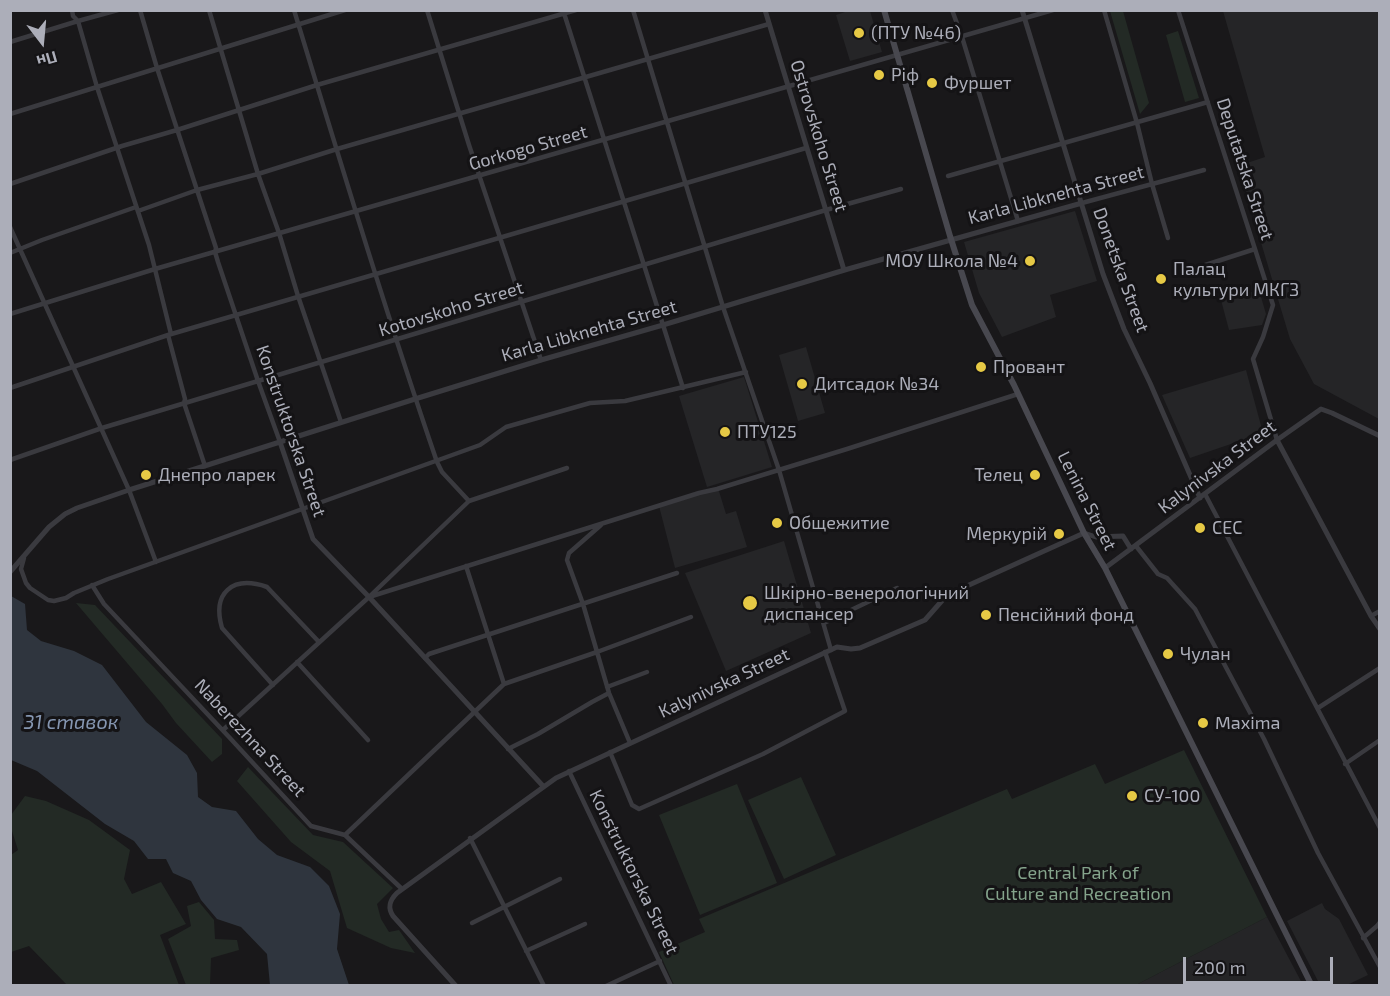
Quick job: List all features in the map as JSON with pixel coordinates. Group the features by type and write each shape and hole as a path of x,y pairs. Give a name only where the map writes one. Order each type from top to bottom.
{"main road":[{"name":"Lenina Street","path":"884,10 972,305 1018,394 1084,532 1106,568 1312,986"}],"street":[{"path":"72,10 78,21 155,269 185,399 184,404 205,466"},
{"path":"10,42 118,10"},
{"name":"Konstruktorska Street","path":"140,10 216,248 215,252 313,539 543,786"},
{"path":"209,10 258,174 341,422"},
{"path":"294,10 376,274 438,462 442,472 469,501"},
{"path":"10,114 345,10"},
{"path":"427,10 478,176 540,360"},
{"path":"10,184 317,85 576,10"},
{"path":"610,752 632,805 639,808 763,754 845,711 828,651 824,623 779,470 723,307 633,10"},
{"name":"Ostrovskoho Street","path":"765,10 844,270"},
{"path":"951,10 962,37 1018,221"},
{"name":"Donetska Street","path":"1022,10 1103,274 1124,329 1203,496"},
{"name":"Gorkogo Street","path":"10,314 155,269 1053,10"},
{"path":"1104,10 1168,238"},
{"name":"Deputatska Street","path":"1178,10 1273,305 1253,359 1277,440 1380,629"},
{"path":"564,12 683,388"},
{"path":"10,253 34,243 197,190 769,24"},
{"path":"948,176 1208,102"},
{"path":"10,388 170,334 806,148"},
{"name":"Karla Libknehta Street","path":"10,572 49,527 65,514 129,490 540,360 663,326 951,239 1204,170"},
{"name":"Kotovskoho Street","path":"10,460 102,428 901,189"},
{"path":"10,227 102,428 129,490 156,562"},
{"path":"1196,268 1256,249"},
{"path":"24,558 21,569 30,588 48,600 60,600 92,585 438,462 480,445 506,427 590,403 625,401 746,372"},
{"path":"369,597 699,493 847,450 1018,394"},
{"name":"Kalynivska Street","path":"1106,568 1277,440 1321,410 1380,436"},
{"path":"223,730 369,597 469,501 567,468"},
{"path":"1203,496 1380,828"},
{"path":"603,523 569,553 567,560 583,604 609,693 630,743"},
{"path":"1084,532 1096,537 1123,536 1158,574 1167,578 1196,609 1264,739 1318,853 1380,967"},
{"name":"Kalynivska Street","path":"456,986 393,916 390,905 393,897 402,889 470,838 543,786 569,771 837,647 860,648 924,620 947,595 1084,532"},
{"path":"466,566 504,684"},
{"path":"425,658 429,654 676,573"},
{"path":"273,685 222,628 219,607 228,589 247,583 267,587 319,642"},
{"name":"Naberezhna Street","path":"92,585 104,604 311,826 345,835 402,889"},
{"path":"824,623 897,588"},
{"path":"1371,616 1380,611"},
{"path":"345,835 504,684 691,617"},
{"path":"297,662 368,740"},
{"path":"1318,708 1380,668"},
{"path":"608,687 647,672"},
{"path":"508,749 609,693"},
{"path":"1345,764 1380,740"},
{"name":"Konstruktorska Street","path":"569,771 671,986"},
{"path":"470,838 544,986"},
{"path":"472,923 560,879"},
{"path":"1363,938 1380,922"},
{"path":"526,951 585,924"},
{"path":"606,986 660,962"}],"shaded area":[{"name":"(ПТУ №46)","path":"851,10 870,11 882,52 850,61 836,15"},
{"path":"1223,11 1379,11 1379,419 1314,384 1290,339 1238,166 1265,157"},
{"name":"МОУ Школа №4","path":"1075,211 1097,281 1050,295 1056,317 1002,337 979,293 964,242"},
{"path":"1259,290 1266,314 1262,325 1229,330 1221,300"},
{"name":"Дитсадок №34","path":"806,347 825,413 798,421 779,355"},
{"path":"1246,370 1263,433 1190,458 1162,395"},
{"name":"ПТУ125","path":"744,377 772,467 707,487 679,396"},
{"path":"718,488 726,514 736,511 747,547 675,568 659,506"},
{"name":"Шкірно-венерологічний диспансер","path":"784,541 811,633 726,671 685,573"},
{"path":"1322,903 1325,909 1339,919 1368,975 1347,985 1320,985 1287,921"},
{"path":"1267,917 1303,985 1136,985"}],"green space":[{"path":"1110,11 1123,11 1149,103 1140,114"},
{"path":"1178,31 1199,98 1185,102 1166,35"},
{"path":"76,603 95,605 222,739 222,754 212,762 176,723"},
{"name":"Central Park of Culture and Recreation","path":"1184,750 1267,917 1136,985 674,985 659,952 705,932 699,919 1007,789 1012,799 1095,764 1105,784"},
{"path":"248,767 313,835 343,842 393,888 377,904 381,919 389,932 399,930 415,953 391,948 347,928 330,871 291,842 237,781"},
{"path":"801,777 836,855 784,879 748,800"},
{"path":"737,784 777,883 700,915 659,815"},
{"path":"25,796 46,801 89,820 130,850 124,879 132,894 161,882 186,924 160,935 179,985 67,985 29,946 11,952 11,855 18,850 11,828 11,815"},
{"path":"199,902 214,920 215,939 237,940 239,950 211,958 210,985 186,985 168,939 191,926 187,906"}],"water":[{"name":"31 ставок","path":"11,596 25,604 27,630 41,641 74,651 102,665 146,722 187,755 197,773 198,797 212,807 236,811 258,839 277,855 310,867 329,886 340,914 337,949 349,985 270,985 267,954 241,927 217,919 201,900 191,881 173,873 166,859 148,859 134,841 105,824 37,771 11,760"}],"place":[{"name":"(ПТУ №46)","path":"859,33"},
{"name":"Ріф","path":"879,75"},
{"name":"Фуршет","path":"932,83"},
{"name":"МОУ Школа №4","path":"1030,261"},
{"name":"Палац культури МКГЗ","path":"1161,279"},
{"name":"Провант","path":"981,367"},
{"name":"Дитсадок №34","path":"802,384"},
{"name":"ПТУ125","path":"725,432"},
{"name":"Днепро ларек","path":"146,475"},
{"name":"Телец","path":"1035,475"},
{"name":"Общежитие","path":"777,523"},
{"name":"СЕС","path":"1200,528"},
{"name":"Меркурій","path":"1059,534"},
{"name":"Шкірно-венерологічний диспансер","path":"750,603"},
{"name":"Пенсійний фонд","path":"986,615"},
{"name":"Чулан","path":"1168,654"},
{"name":"Maxima","path":"1203,723"},
{"name":"СУ-100","path":"1132,796"}]}
